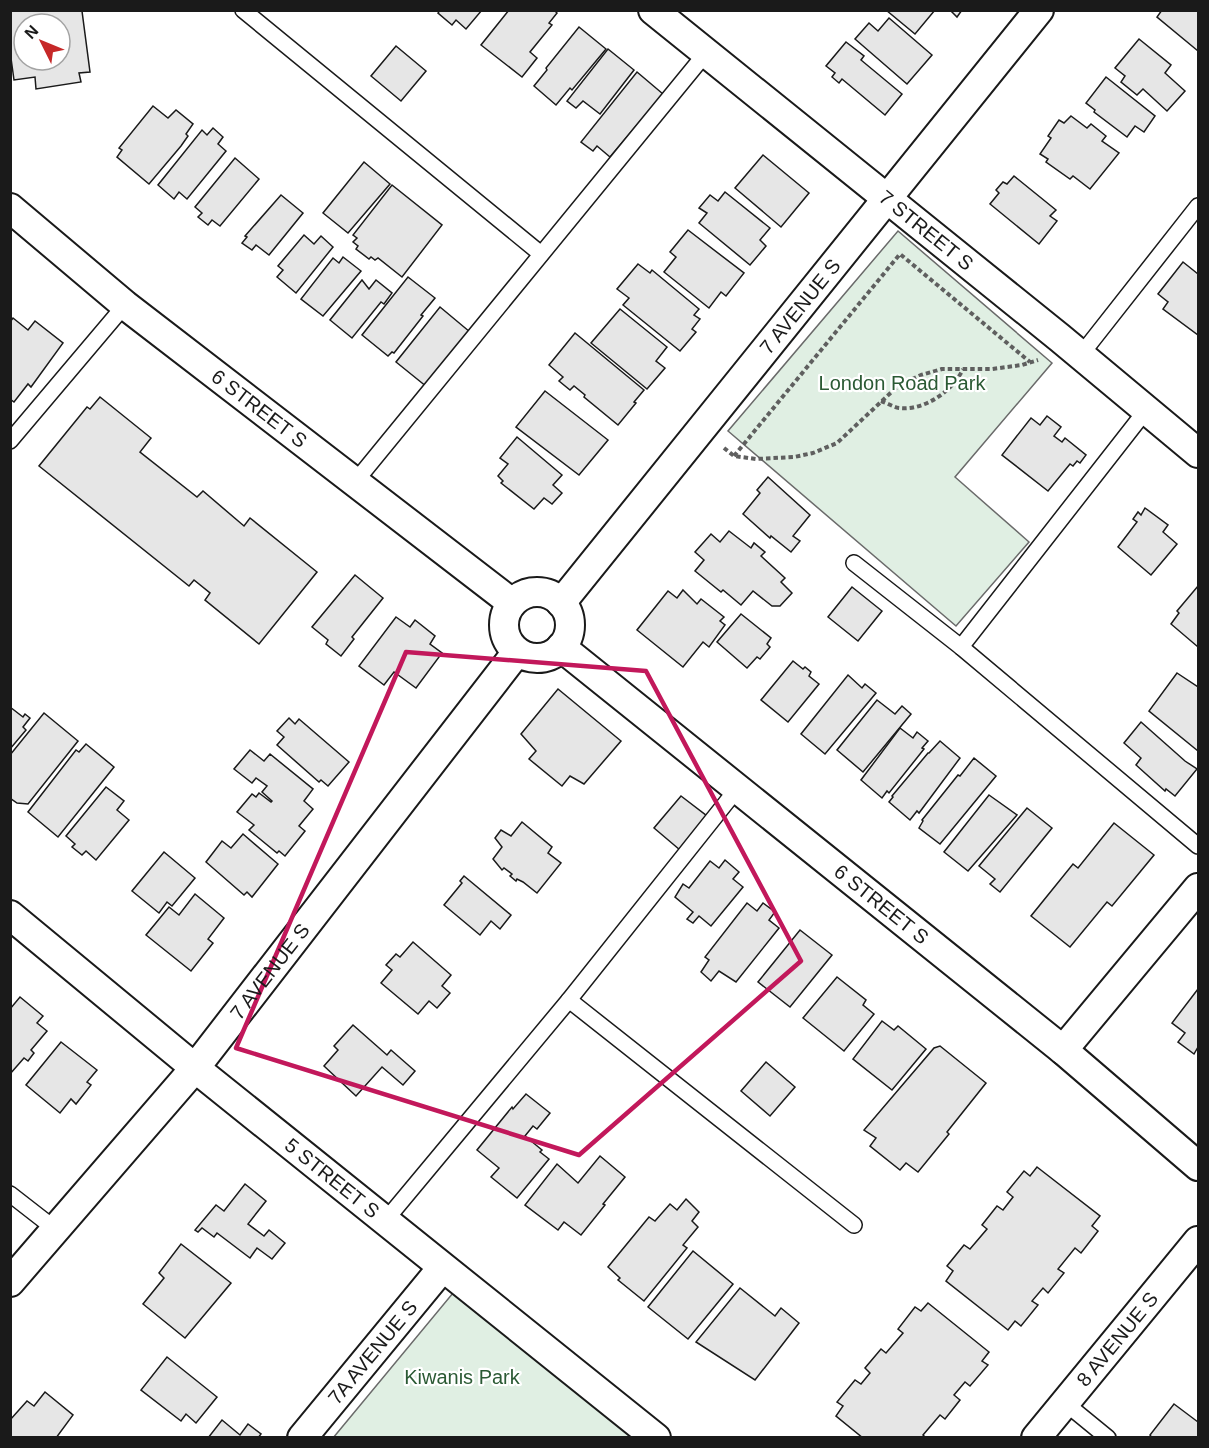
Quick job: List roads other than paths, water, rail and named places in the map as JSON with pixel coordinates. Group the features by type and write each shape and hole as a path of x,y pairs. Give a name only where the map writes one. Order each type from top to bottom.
{"street":[{"name":"7 STREET S","path":"653,10 1147,409 1198,453"},
{"name":"7 AVENUE S","path":"561,603 1039,10"},
{"name":"6 STREET S","path":"10,208 125,305 512,603"},
{"path":"531,592 542,592 561,603 570,622 569,633 561,647 548,657 537,659 526,657 509,644 503,623 506,612 520,596 531,592"},
{"name":"6 STREET S","path":"561,647 1063,1050 1198,1166"},
{"name":"7 AVENUE S","path":"10,1282 195,1068 517,652"},
{"path":"1063,1050 1198,888"},
{"name":"5 STREET S","path":"10,915 442,1268 656,1437"},
{"name":"8 AVENUE S","path":"1036,1437 1198,1241"},
{"name":"7A AVENUE S","path":"302,1437 442,1268"}],"lane":[{"path":"243,10 541,254"},
{"path":"355,482 706,53"},
{"path":"1070,347 1198,206"},
{"path":"10,441 125,305"},
{"path":"961,647 1147,409"},
{"path":"854,563 961,647 1198,846"},
{"path":"385,1221 569,1000 737,789"},
{"path":"569,1000 854,1225"},
{"path":"10,1194 55,1229"},
{"path":"1064,1402 1108,1437"}],"park label":[{"name":"London Road Park","path":"902,383"},
{"name":"Kiwanis Park","path":"462,1377"}]}
